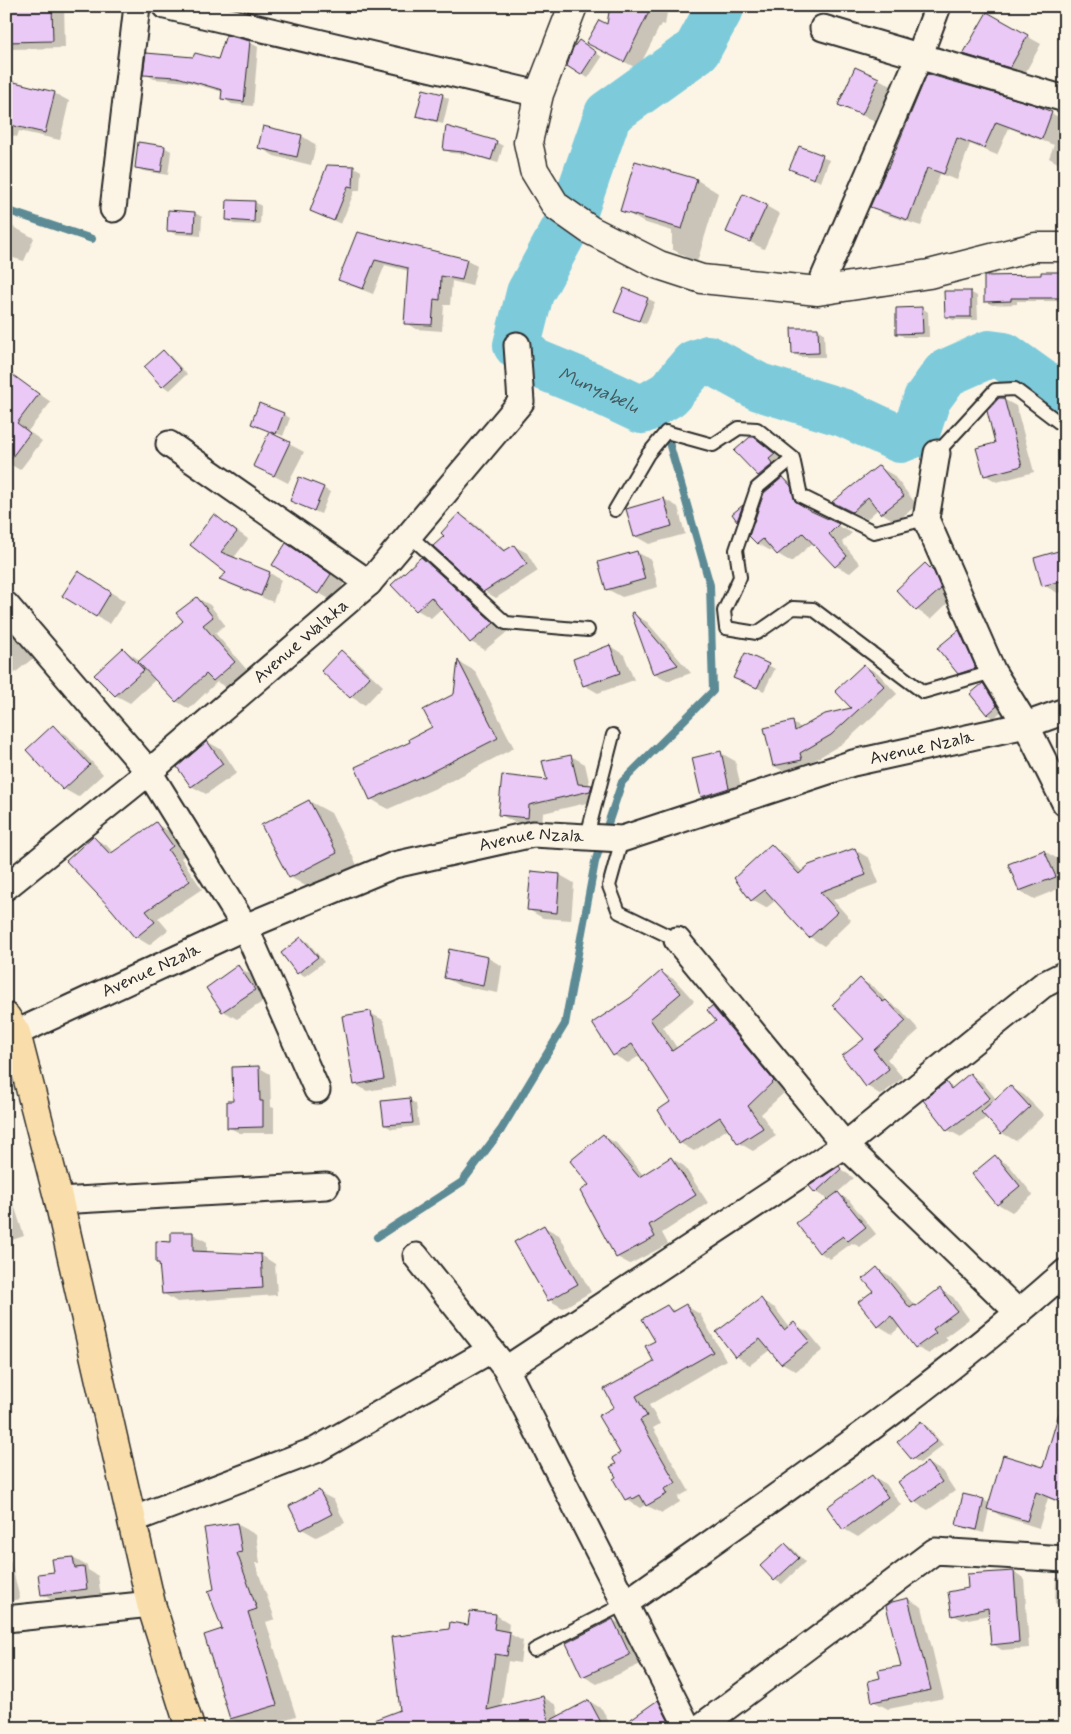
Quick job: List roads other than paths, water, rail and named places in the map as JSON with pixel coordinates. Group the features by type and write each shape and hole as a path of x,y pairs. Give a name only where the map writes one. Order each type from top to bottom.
{"highway":[{"path":"11,1025 59,1202 151,1604 190,1728"}],"street":[{"path":"113,209 137,6"},
{"path":"165,6 539,94"},
{"path":"573,6 539,94 528,142 534,170 556,206 590,230 659,265 702,279 818,291 929,274 1035,247 1065,247"},
{"path":"818,291 919,57 938,6"},
{"path":"823,28 1065,99"},
{"name":"Avenue Walaka","path":"6,887 149,772 369,583 521,402 517,345"},
{"path":"169,444 369,583"},
{"path":"937,453 926,519 994,672 1026,725 1065,802"},
{"path":"6,605 149,772 245,927 317,1090"},
{"name":"Avenue Nzala","path":"11,1025 394,865 533,834 603,837 853,763 1026,725 1065,711"},
{"path":"677,940 845,1145 1019,1313"},
{"path":"132,1520 316,1450 498,1360 845,1145 1043,985 1065,974"},
{"path":"59,1202 326,1186"},
{"path":"416,1256 498,1360 626,1603 688,1728"},
{"path":"626,1603 856,1440 1019,1313 1065,1272"},
{"path":"699,1728 935,1551 1065,1559"},
{"path":"6,1619 151,1604"}],"lane":[{"path":"937,453 994,390 1015,389 1065,427"},
{"path":"615,510 648,454 666,432 712,445 738,428 757,429 793,458 801,496 874,532 926,519"},
{"path":"793,458 758,488 736,550 740,577 724,610 726,628 758,634 793,608 813,609 923,692 994,672"},
{"path":"409,535 506,623 588,630"},
{"path":"613,734 603,837 609,886 619,912 677,940"},
{"path":"534,1650 626,1603"}],"waterway":[{"name":"Munyabelu","path":"721,6 697,50 608,114 573,214 530,293 517,345 533,362 589,385 642,410 669,394 694,364 708,359 759,387 844,413 900,439 916,433 927,399 946,373 989,354 1004,356 1065,400"},
{"path":"6,210 92,239"},
{"path":"377,1237 462,1182 501,1130 565,1024 595,862 622,782 713,691 710,585 666,432 642,410"}]}
